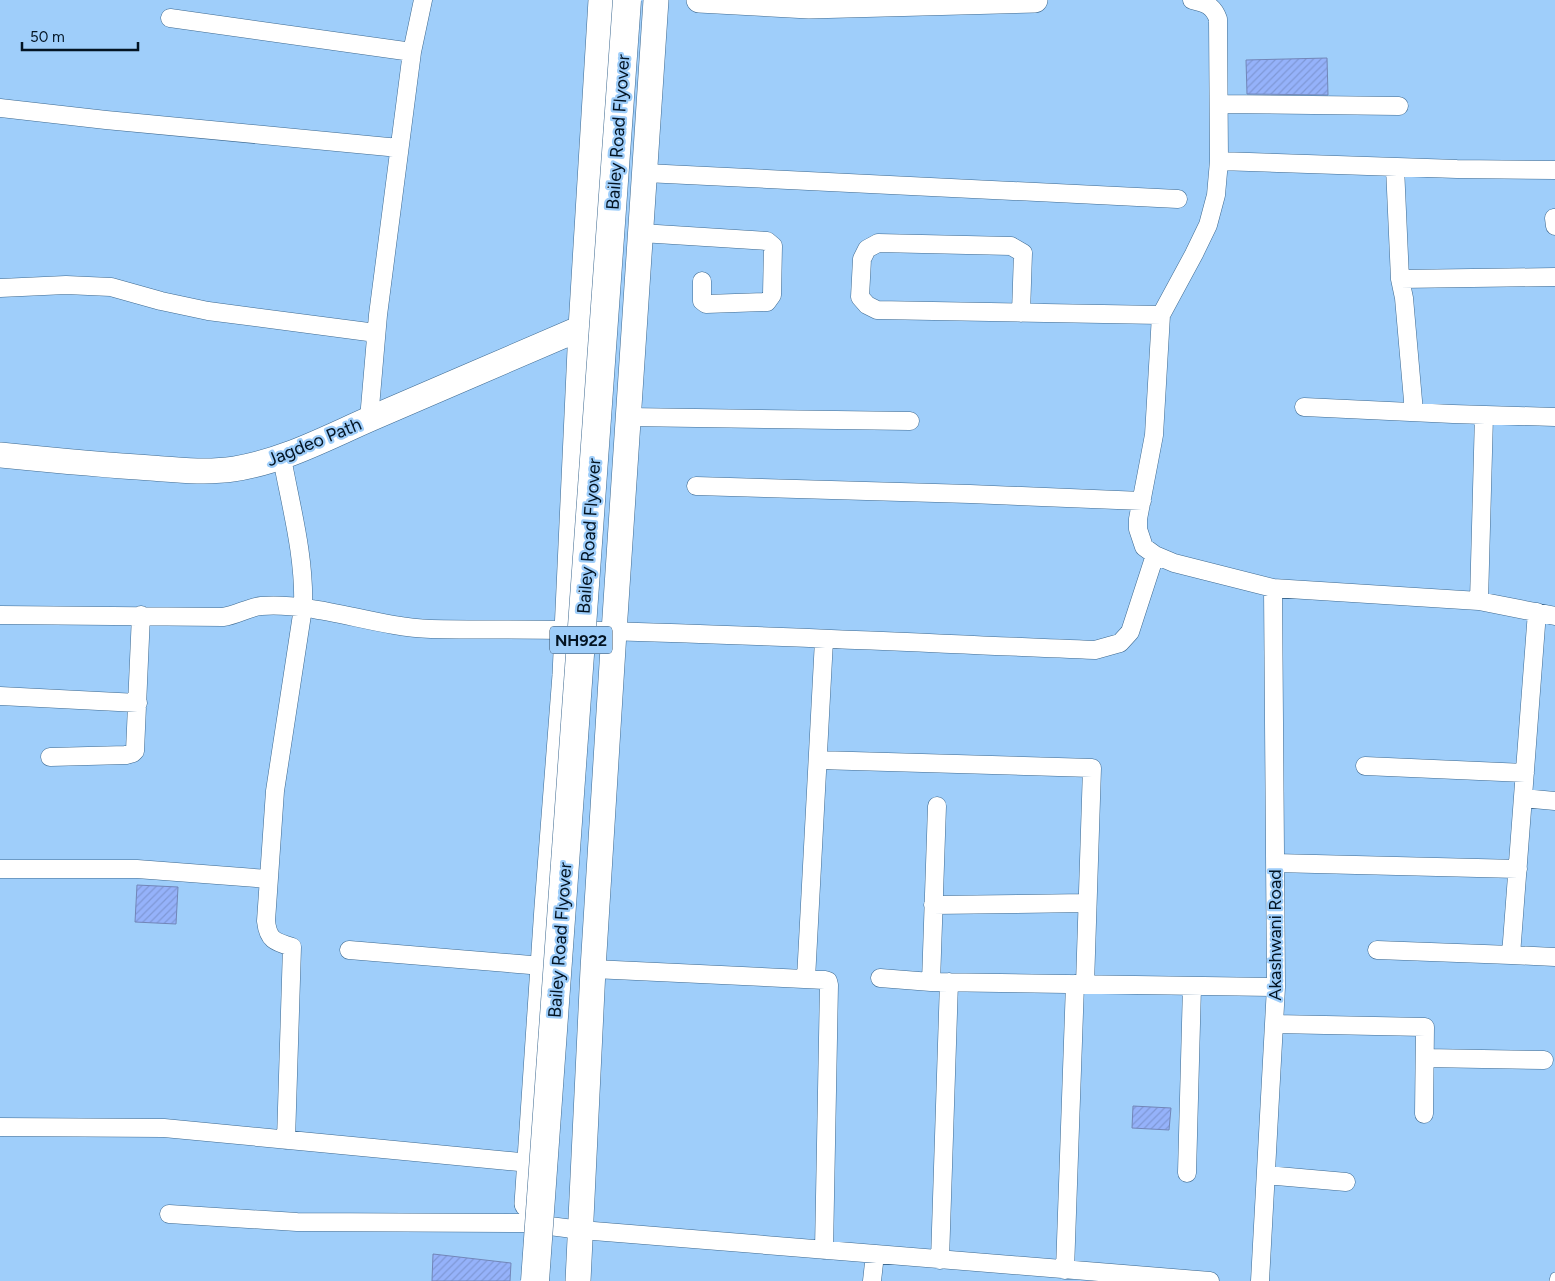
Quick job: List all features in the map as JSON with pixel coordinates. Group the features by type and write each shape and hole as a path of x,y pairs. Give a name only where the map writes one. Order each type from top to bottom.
{"highway":[{"name":"Bailey Road Flyover","path":"536,1281 628,0"},
{"name":"Bailey Road Flyover","path":"554,1281 608,461 643,0"}],"main road":[{"path":"522,1281 567,630 579,365 601,0"},
{"path":"578,1281 593,969 656,0"},
{"path":"699,0 810,6 1035,0"},
{"path":"586,253 639,259"},
{"name":"Jagdeo Path","path":"0,455 119,466 188,470 232,469 282,458 312,446 369,419 581,328"},
{"path":"579,365 632,368"}],"street":[{"path":"369,419 376,334 399,148 412,52 423,0"},
{"path":"1192,0 1206,4 1214,10 1218,18 1219,161 1216,195 1208,225 1162,315 1154,435 1138,519 1140,539 1144,547 1155,556 1174,563 1273,588 1479,601 1555,616"},
{"path":"170,18 412,52"},
{"path":"1219,104 1399,106"},
{"path":"0,108 399,148"},
{"path":"1219,161 1555,170"},
{"path":"1395,167 1400,279 1404,298 1414,412"},
{"path":"645,173 1178,198"},
{"path":"641,234 767,241 773,246 772,295 767,302 706,304 702,301 702,281"},
{"path":"1021,312 1023,253 1011,246 878,243 866,249 862,259 860,297 867,305 878,310 1162,315"},
{"path":"1400,279 1555,277"},
{"path":"0,288 66,285 111,287 161,302 200,310 376,334"},
{"path":"1304,407 1484,415 1555,416"},
{"path":"1479,601 1484,415"},
{"path":"628,418 910,422"},
{"path":"282,458 298,541 304,588 303,608 275,791 266,922 267,930 272,938 292,946 286,1140"},
{"path":"696,486 1142,501"},
{"path":"0,615 223,617 235,616 259,606 303,608 396,626 428,629 567,630 1096,650 1120,643 1130,632 1155,556"},
{"name":"Akashwani Road","path":"1260,1281 1276,987 1273,588"},
{"path":"1511,955 1537,612"},
{"path":"50,757 126,755 133,753 136,746 141,615"},
{"path":"806,979 824,640"},
{"path":"0,696 138,702"},
{"path":"818,760 1092,768 1087,904 1080,984 1065,1270"},
{"path":"1365,766 1525,774"},
{"path":"1523,798 1555,801"},
{"path":"931,982 937,806"},
{"path":"1275,864 1518,869"},
{"path":"0,869 137,869 268,879"},
{"path":"933,905 1087,904"},
{"path":"349,950 543,966"},
{"path":"1377,950 1555,957"},
{"path":"593,969 828,981 824,1250"},
{"path":"880,978 931,982 1276,987"},
{"path":"940,1260 949,982"},
{"path":"1186,1173 1192,986"},
{"path":"1275,1024 1425,1026 1424,1114"},
{"path":"1424,1058 1544,1060"},
{"path":"0,1127 164,1128 530,1163"},
{"path":"1266,1175 1346,1182"},
{"path":"170,1214 297,1222 526,1223 581,1230 1210,1281"},
{"path":"872,1281 875,1254"}],"building":[{"path":"1327,58 1328,95 1247,94 1246,60"},
{"path":"137,885 178,887 176,924 135,922"},
{"path":"1133,1106 1171,1108 1169,1130 1132,1128"},
{"path":"433,1254 511,1263 510,1281 432,1281"}]}
